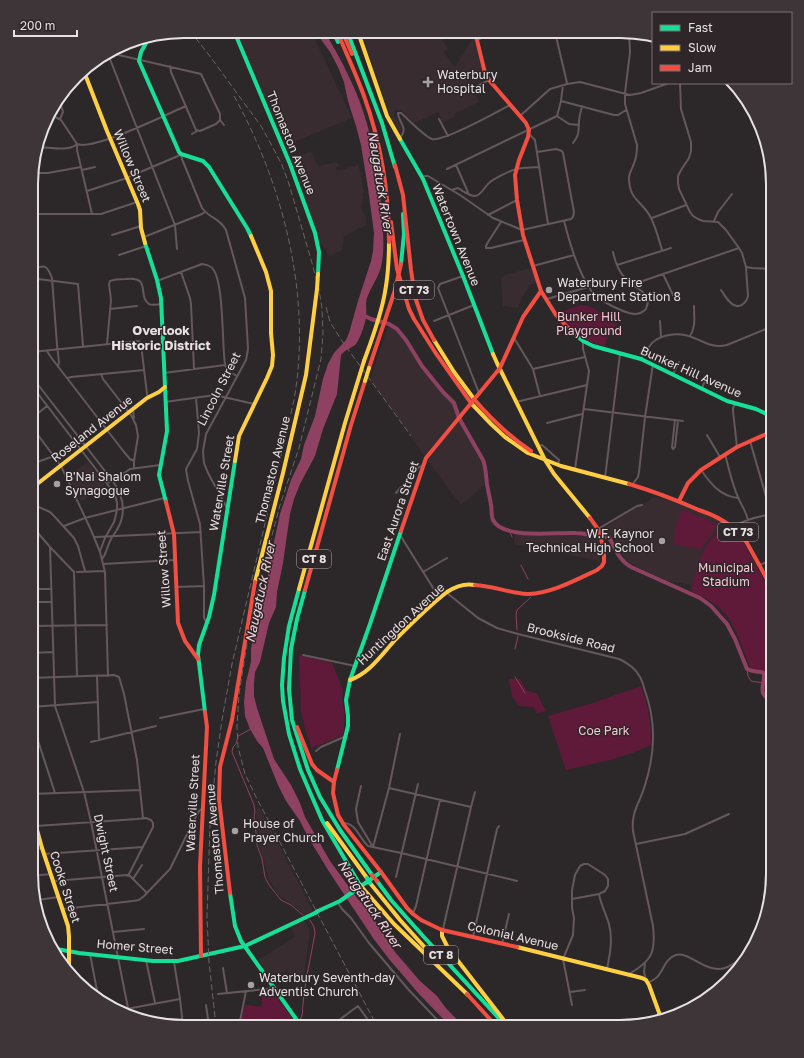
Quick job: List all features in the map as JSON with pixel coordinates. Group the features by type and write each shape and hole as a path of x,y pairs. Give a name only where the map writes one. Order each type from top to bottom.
{"main road":[{"name":"Thomaston Avenue","path":"237,38 290,164 315,234 319,252 307,372 253,593 232,720 220,767 219,799 233,917 237,933 297,1020"},
{"path":"337,38 361,86"},
{"name":"CT 8","path":"340,38 361,86 377,136 385,179 389,259 386,288 380,315 346,419 291,618 285,647 282,685 286,717 289,734 300,768 307,786 325,819 370,883 400,920 491,1020"},
{"name":"CT 8","path":"345,38 366,82 382,123 395,165 400,191 404,234 401,264 395,290 349,432 297,619 292,643 289,689 292,720 313,783 330,815 372,875 414,926 501,1020"},
{"path":"349,38 366,82"},
{"name":"Watertown Avenue","path":"360,38 385,111 421,177 500,368 545,460"},
{"path":"477,40 488,80 520,116 526,124 529,132 528,140 516,169"},
{"path":"148,43 139,56 139,59 181,154"},
{"name":"Willow Street","path":"87,75 110,138 138,202 142,237 158,281 162,304 167,435 159,476 173,534 179,626 185,642 198,659"},
{"name":"Waterville Street","path":"181,154 202,161 209,166 247,228 268,278 271,293 273,361 269,374 238,439 214,595 207,623 198,648 198,659 207,730 202,818 200,907 202,956"},
{"name":"CT 73","path":"395,165 403,196 411,274 416,300 438,348 470,394 473,401"},
{"name":"Bunker Hill Avenue","path":"516,169 515,181 522,230 541,291 545,300 556,315 576,336 593,346 641,359 735,404 756,409 766,414"},
{"name":"CT 73","path":"385,179 397,269 409,309 434,352 473,401 509,436 545,460 679,501 719,518 733,527 743,537 766,578"},
{"name":"East Aurora Street","path":"350,680 426,458 500,368 524,315 541,291"},
{"name":"Roseland Avenue","path":"38,483 131,411 165,387"},
{"path":"157,393 165,395"},
{"path":"679,501 688,483 700,470 737,447 766,434"},
{"name":"Huntingdon Avenue","path":"350,680 370,669 404,631 454,587 470,584 528,594 543,593 602,566 604,562 599,530 545,460"},
{"path":"192,650 198,648"},
{"path":"290,669 291,696 295,721 302,741 310,760 317,770 334,782"},
{"path":"245,946 344,899 381,872 342,823 338,815 333,793 334,782 348,726 346,700 350,680"},
{"path":"307,786 322,820 361,886 384,914 468,995"},
{"name":"Cooke Street","path":"38,834 69,928 69,964"},
{"name":"Colonial Avenue","path":"381,872 413,914 421,920 442,930 629,974 647,981"},
{"path":"442,930 442,936 448,948 503,1020"},
{"name":"Homer Street","path":"60,949 174,962 245,946"},
{"path":"647,981 660,1014"}],"street":[{"path":"477,40 482,38"},
{"path":"556,38 567,84"},
{"path":"629,38 630,52 625,94 626,110 635,138 637,151 634,165 629,177 631,191 634,198 652,218 662,250"},
{"path":"116,55 139,59 201,74 220,114 220,120 224,125"},
{"path":"111,58 136,128 175,225 177,249"},
{"path":"170,66 171,72 197,131"},
{"path":"475,87 488,80"},
{"path":"520,116 546,92 554,87 562,85 580,82 630,95 638,94 666,84"},
{"path":"680,84 681,109 691,142 691,151 678,176 681,194 690,212 698,219 703,221 714,221 722,225 742,253 746,267 748,296 743,305 733,305 721,290"},
{"path":"447,169 529,132 557,116 561,101 562,85"},
{"path":"561,101 618,115 626,110"},
{"path":"399,138 402,134 403,124 398,117 398,113 401,113 425,135 432,139 438,139 448,136 510,105"},
{"path":"60,119 63,112 61,106"},
{"path":"43,147 66,149 74,147 77,144 89,144 110,138 186,106"},
{"path":"573,143 578,137 582,106"},
{"path":"557,116 569,124 579,125"},
{"path":"54,117 60,119 77,144 77,150 92,214"},
{"path":"439,119 448,136"},
{"path":"192,134 217,124 220,120"},
{"path":"529,132 535,140 548,224"},
{"path":"421,177 428,176 500,222 522,230 573,218 574,212 562,151 556,149 537,152"},
{"path":"87,192 127,178 181,154 205,212 142,237"},
{"path":"456,165 468,194"},
{"path":"38,173 95,167"},
{"path":"452,190 458,188 468,194 474,196 478,195 490,182 516,169 539,168"},
{"path":"714,221 718,212 732,194"},
{"path":"488,215 517,200"},
{"path":"38,214 106,213 138,202"},
{"path":"652,218 686,205"},
{"name":"Lincoln Street","path":"205,212 219,221 226,230 245,298 248,354 206,434 203,450 204,463 208,473 228,509"},
{"path":"564,220 574,255 592,293 600,300 634,314 639,314 646,309 648,301 645,294 631,285 623,277 613,252"},
{"path":"500,222 486,248 524,239"},
{"path":"112,236 141,226"},
{"path":"119,255 146,246"},
{"path":"617,265 671,248"},
{"path":"631,285 739,248"},
{"path":"533,266 574,255"},
{"path":"158,281 202,264 213,267 219,282 221,294 225,366 228,371 237,376"},
{"path":"38,267 45,266 49,269 52,278 59,362 58,367"},
{"path":"746,267 766,269"},
{"path":"182,272 191,304 194,369"},
{"path":"663,274 673,295"},
{"path":"462,276 438,285 438,288 479,393"},
{"path":"107,344 111,298 110,282 113,280 131,278 136,279 140,282 148,303 152,305 162,304"},
{"path":"38,279 76,283 79,285 83,346"},
{"path":"639,290 640,282"},
{"path":"545,300 589,287"},
{"path":"434,321 474,305"},
{"path":"110,309 137,306"},
{"path":"690,336 694,329 694,306"},
{"path":"660,321 661,338"},
{"path":"641,359 652,344 667,336 677,334 690,336 714,346 722,346 766,329"},
{"path":"513,337 533,369 540,396"},
{"path":"38,351 139,341 141,344 147,394 149,398"},
{"path":"575,469 589,371 583,349 583,341"},
{"path":"47,350 58,367 107,430 129,458 134,461"},
{"path":"605,478 620,353"},
{"path":"533,369 585,357"},
{"path":"673,374 679,362"},
{"path":"631,486 638,477 639,472 652,364"},
{"path":"164,373 225,366"},
{"path":"68,378 144,370"},
{"path":"101,374 103,379 131,411 134,419 138,436 134,468"},
{"path":"702,388 707,376"},
{"path":"38,384 97,460 120,493 123,508 121,520 110,542 107,552 102,559"},
{"path":"516,402 587,385"},
{"path":"44,391 39,395 115,495 117,509 114,522 100,551"},
{"path":"166,402 216,396 254,404"},
{"path":"196,398 199,433 197,449 186,469 200,524 204,586 204,618 207,623"},
{"path":"735,404 733,411 737,447"},
{"path":"38,413 47,406"},
{"path":"584,409 683,421"},
{"path":"131,411 134,419"},
{"path":"547,423 582,414"},
{"path":"61,424 66,420"},
{"path":"675,435 672,447 673,449 675,447 676,420"},
{"path":"706,435 720,457"},
{"path":"38,436 61,466 95,537 100,551 104,571 108,676"},
{"path":"749,441 766,496"},
{"path":"538,446 542,445 559,460 558,464"},
{"path":"197,449 203,450"},
{"path":"725,454 738,498 743,506 748,520"},
{"path":"38,462 54,456"},
{"path":"92,464 97,460"},
{"path":"107,483 128,469 160,465"},
{"path":"396,493 418,468 424,465"},
{"path":"700,470 714,488 732,498 738,498"},
{"path":"64,526 85,518 117,509 164,498"},
{"path":"599,530 637,506 642,505"},
{"path":"38,507 50,512 76,541 85,571"},
{"path":"733,527 748,520 766,515"},
{"path":"95,537 201,532"},
{"path":"38,533 76,572 77,676"},
{"path":"400,535 440,599"},
{"name":"Dwight Street","path":"50,547 55,706 84,792 92,822 128,1008"},
{"path":"423,572 447,558"},
{"path":"103,564 175,560"},
{"path":"759,565 766,562"},
{"path":"76,572 104,571"},
{"path":"176,587 204,586"},
{"path":"38,589 51,588"},
{"name":"Brookside Road","path":"447,593 478,618 497,628 619,659 632,667 644,686 649,701 653,728 651,758 649,772 633,818 633,832 653,926 654,946 651,956 645,964"},
{"path":"38,602 52,602"},
{"path":"38,626 106,625"},
{"path":"38,652 53,652"},
{"path":"303,655 355,666"},
{"path":"97,676 99,740"},
{"path":"38,678 118,676 123,690 137,760 143,818"},
{"path":"38,707 98,702"},
{"path":"160,718 205,709"},
{"path":"91,742 156,726"},
{"path":"373,847 389,788 400,734"},
{"path":"316,751 321,747 346,736"},
{"path":"38,741 55,793"},
{"path":"396,877 418,784"},
{"path":"361,786 356,809 358,822 373,847"},
{"path":"389,788 471,807"},
{"path":"38,794 140,790"},
{"path":"442,930 475,792"},
{"path":"413,914 440,800"},
{"path":"63,909 108,905 141,898 171,868 199,811 203,808"},
{"path":"636,844 685,834 729,814"},
{"path":"196,817 202,818"},
{"path":"38,826 143,818 151,820 153,824 152,829 128,876"},
{"path":"342,823 346,822 353,826 364,843 368,846 517,881"},
{"path":"346,828 349,824"},
{"path":"473,937 486,874 499,826"},
{"path":"44,854 143,847"},
{"path":"38,849 42,848"},
{"path":"572,899 599,894 605,891 608,886 608,879 606,875 588,864 584,864 580,866 575,875 572,886 572,899 572,908 574,918 573,935 563,958 572,1005"},
{"path":"132,879 142,865"},
{"path":"38,875 51,874"},
{"path":"54,881 128,876 147,893"},
{"path":"599,894 600,903 611,932 610,954 607,969"},
{"path":"40,900 60,897"},
{"path":"338,902 408,990 437,1020"},
{"path":"502,944 509,914"},
{"path":"113,932 144,929"},
{"path":"90,953 97,991"},
{"path":"645,964 644,972 647,981 658,976 669,958 673,955 684,955 706,966 720,969 726,968 738,960"},
{"path":"146,960 155,1003"},
{"path":"174,962 182,1020"},
{"path":"629,974 645,964"},
{"path":"223,968 227,993"},
{"path":"218,994 266,990 274,987"},
{"path":"570,992 585,990"},
{"path":"240,1020 246,991"},
{"path":"128,1008 180,999"},
{"path":"206,1005 207,1020"},
{"path":"339,1020 358,1006 368,1020"}],"shaded area":[{"path":"239,38 314,38 319,48 352,118 287,145 293,158 309,152 312,153 317,164 320,166 336,162 339,165 335,168 338,171 358,165 364,192 362,194 363,197 361,208 366,218 366,225 344,236 342,250 329,256 321,244 285,144"},
{"path":"320,38 328,38 337,54 356,93 368,127 379,180 383,228 383,254 380,271 367,298 366,319 356,344 341,355 337,394 323,429 315,456 294,499 290,514 277,592 276,607 269,623 260,662 255,672 254,696 274,759 291,785 305,817 330,861 357,898 368,910 395,952 420,981 437,996 457,1020 444,1020 419,994 373,938 328,870 300,821 286,801 263,748 250,729 245,716 244,702 246,682 251,662 253,637 265,593 280,514 291,480 301,459 304,445 315,416 323,379 328,364 334,353 346,340 349,333 373,251 374,233 361,145 344,82 330,52"},
{"name":"Waterbury Hospital","path":"363,38 440,38 448,48 443,52 455,67 474,38 485,78 472,85 479,102 454,114 455,117 443,122 438,112 415,123 401,111 393,111 394,116 401,126 401,134 393,122"},
{"path":"532,268 537,283 530,285 518,308 503,307 501,277"},
{"path":"389,324 397,329 406,340 422,366 454,403 459,418 486,467 487,483 461,505 370,380"},
{"path":"88,462 105,484 81,502 69,475"},
{"name":"W.F. Kaynor Technical High School","path":"654,497 681,504 726,525 725,528 713,536 708,542 703,551 692,585 668,581 643,570 626,560 615,540 603,531 604,528"},
{"path":"515,533 549,536 576,535 598,537 600,561 514,544"},
{"path":"259,807 313,911 306,915 278,894 269,879 259,844 256,817"},
{"path":"305,921 310,930 304,975 292,979 287,970 272,981 258,960 295,937 291,928"}],"green space":[{"name":"Bunker Hill Playground","path":"581,305 596,309 617,325 609,332 605,346 590,342 581,337 558,313"},
{"path":"685,510 714,523 716,527 701,549 676,545 674,541 676,525 681,511"},
{"name":"Municipal Stadium","path":"726,525 740,536 766,584 766,675 751,669 732,624 721,609 691,591 698,564 707,545 712,538"},
{"path":"299,655 332,663 343,690 342,698 345,718 343,735 312,748 305,729 301,710"},
{"path":"509,679 520,679 526,690 537,694 546,711 537,713 533,707 519,706 512,696"},
{"name":"Coe Park","path":"641,686 649,715 651,745 634,753 614,759 566,770 548,716 593,703"},
{"path":"272,991 294,1020 241,1020 245,1005 262,1007 262,992"}],"waterway":[{"path":"361,314 371,319 389,324 397,329 406,340 422,366 454,403 459,418 483,460 492,518 499,526 519,533 576,533 609,537 620,558 631,567 700,598 711,606 727,624 735,639 747,669 764,673 762,689 766,697"},
{"path":"510,532 512,537"},
{"path":"521,565 528,579"},
{"path":"517,630 517,610 531,597"},
{"path":"515,649 518,636"},
{"path":"747,669 748,676 751,681 763,683"},
{"path":"515,677 525,693"},
{"path":"251,729 238,736 232,752 254,805 257,845 262,859 265,877 269,885 281,900 291,905 303,915"},
{"path":"300,1020 315,933 314,927 310,920"}],"railway":[{"path":"196,38 261,126 282,165 312,263 322,308 323,333 321,359 299,448 280,505 258,588 250,625 239,694 237,726 238,747 245,774 256,797 374,1020"},
{"path":"215,1020 209,962 207,916 210,825 216,762 232,664 294,400 299,361 299,322 296,283 290,244 280,205 267,167 252,131 234,96"},
{"path":"326,307 330,322 342,341 411,436"}],"traffic: fast":[{"path":"237,38 290,164 315,233 319,252 318,274"},
{"path":"336,38 338,42"},
{"path":"350,38 382,123 395,167"},
{"path":"146,43 141,52 139,61 179,152 203,161 209,167 251,236"},
{"path":"400,139 423,179 493,354"},
{"path":"401,264 404,234 403,214"},
{"path":"145,243 161,298 167,431 159,475 166,502"},
{"path":"572,332 583,341 593,346 641,359 727,401 756,409 766,414"},
{"path":"205,712 198,655 199,645 209,617 214,595 235,461"},
{"path":"337,770 348,726 346,700 350,680 401,531"},
{"path":"299,589 289,626 282,685 283,701 289,734 300,769 322,820 360,885"},
{"path":"305,590 291,649 289,689 292,720 308,770 320,797 340,830 372,875"},
{"path":"318,911 340,901 381,872"},
{"path":"367,878 370,883"},
{"path":"377,881 391,900 501,1020"},
{"path":"230,893 235,926 241,941 297,1020"},
{"path":"60,950 153,961 178,961 245,946 315,913"}],"traffic: slow":[{"path":"360,38 387,116 400,139"},
{"path":"86,76 138,204 140,210 141,228 145,243"},
{"path":"235,461 239,436 267,378 272,366 273,355 271,333 271,291 266,272 251,236"},
{"path":"364,361 383,301 388,274 389,242"},
{"path":"317,289 318,274"},
{"path":"255,582 306,375 317,289"},
{"path":"434,340 454,372 474,399"},
{"path":"493,354 545,460 554,474 590,518"},
{"path":"360,374 364,361"},
{"path":"365,381 369,368"},
{"path":"299,589 360,374"},
{"path":"38,483 147,398 165,387"},
{"path":"471,403 505,437 528,453 561,466 629,484"},
{"path":"350,680 364,673 370,668 408,627 447,592 454,588 468,584 475,585"},
{"path":"327,823 367,878"},
{"path":"38,833 68,926 69,964"},
{"path":"370,883 400,920 438,962"},
{"path":"360,885 394,924 468,995"},
{"path":"442,930 442,936 448,948 503,1019"},
{"path":"517,947 642,978 646,980 649,985 660,1014"}],"traffic: jam":[{"path":"340,38 361,88 375,132 386,186 389,242"},
{"path":"345,38 352,54"},
{"path":"476,38 485,73 489,80 526,123 529,130 515,175 517,200 523,235 541,291 556,315 572,332"},
{"path":"395,165 403,195 415,297 423,320 434,340"},
{"path":"391,222 397,269 409,309 435,352 471,403"},
{"path":"395,290 401,264"},
{"path":"369,368 395,290"},
{"path":"401,531 426,458 500,368 523,317 541,291"},
{"path":"305,590 351,425 365,381"},
{"path":"474,399 501,427 531,451"},
{"path":"679,501 688,483 701,470 737,447 766,434"},
{"path":"629,484 708,513 728,524 747,543 766,577"},
{"path":"166,502 174,534 178,623 185,641 198,659"},
{"path":"475,585 535,594 563,586 597,570 604,562 604,555 600,532 590,518"},
{"path":"230,893 219,799 220,767 232,720 255,582"},
{"path":"201,956 200,866 207,727 205,712"},
{"path":"297,727 312,764 317,770 334,782"},
{"path":"337,770 333,793 338,815 344,825 413,914 421,920 442,930 517,947"},
{"path":"372,875 377,881"},
{"path":"467,994 491,1020"}],"place":[{"name":"Waterbury Hospital","path":"428,82"},
{"name":"Waterbury Fire Department Station 8","path":"549,290"},
{"name":"B'Nai Shalom Synagogue","path":"57,484"},
{"name":"W.F. Kaynor Technical High School","path":"662,541"},
{"name":"House of Prayer Church","path":"235,831"},
{"name":"Waterbury Seventh-day Adventist Church","path":"251,985"}],"district":[{"name":"Overlook Historic District","path":"161,338"}],"water label":[{"name":"Naugatuck River","path":"381,182"},
{"name":"Naugatuck River","path":"260,592"},
{"name":"Naugatuck River","path":"370,904"}]}
